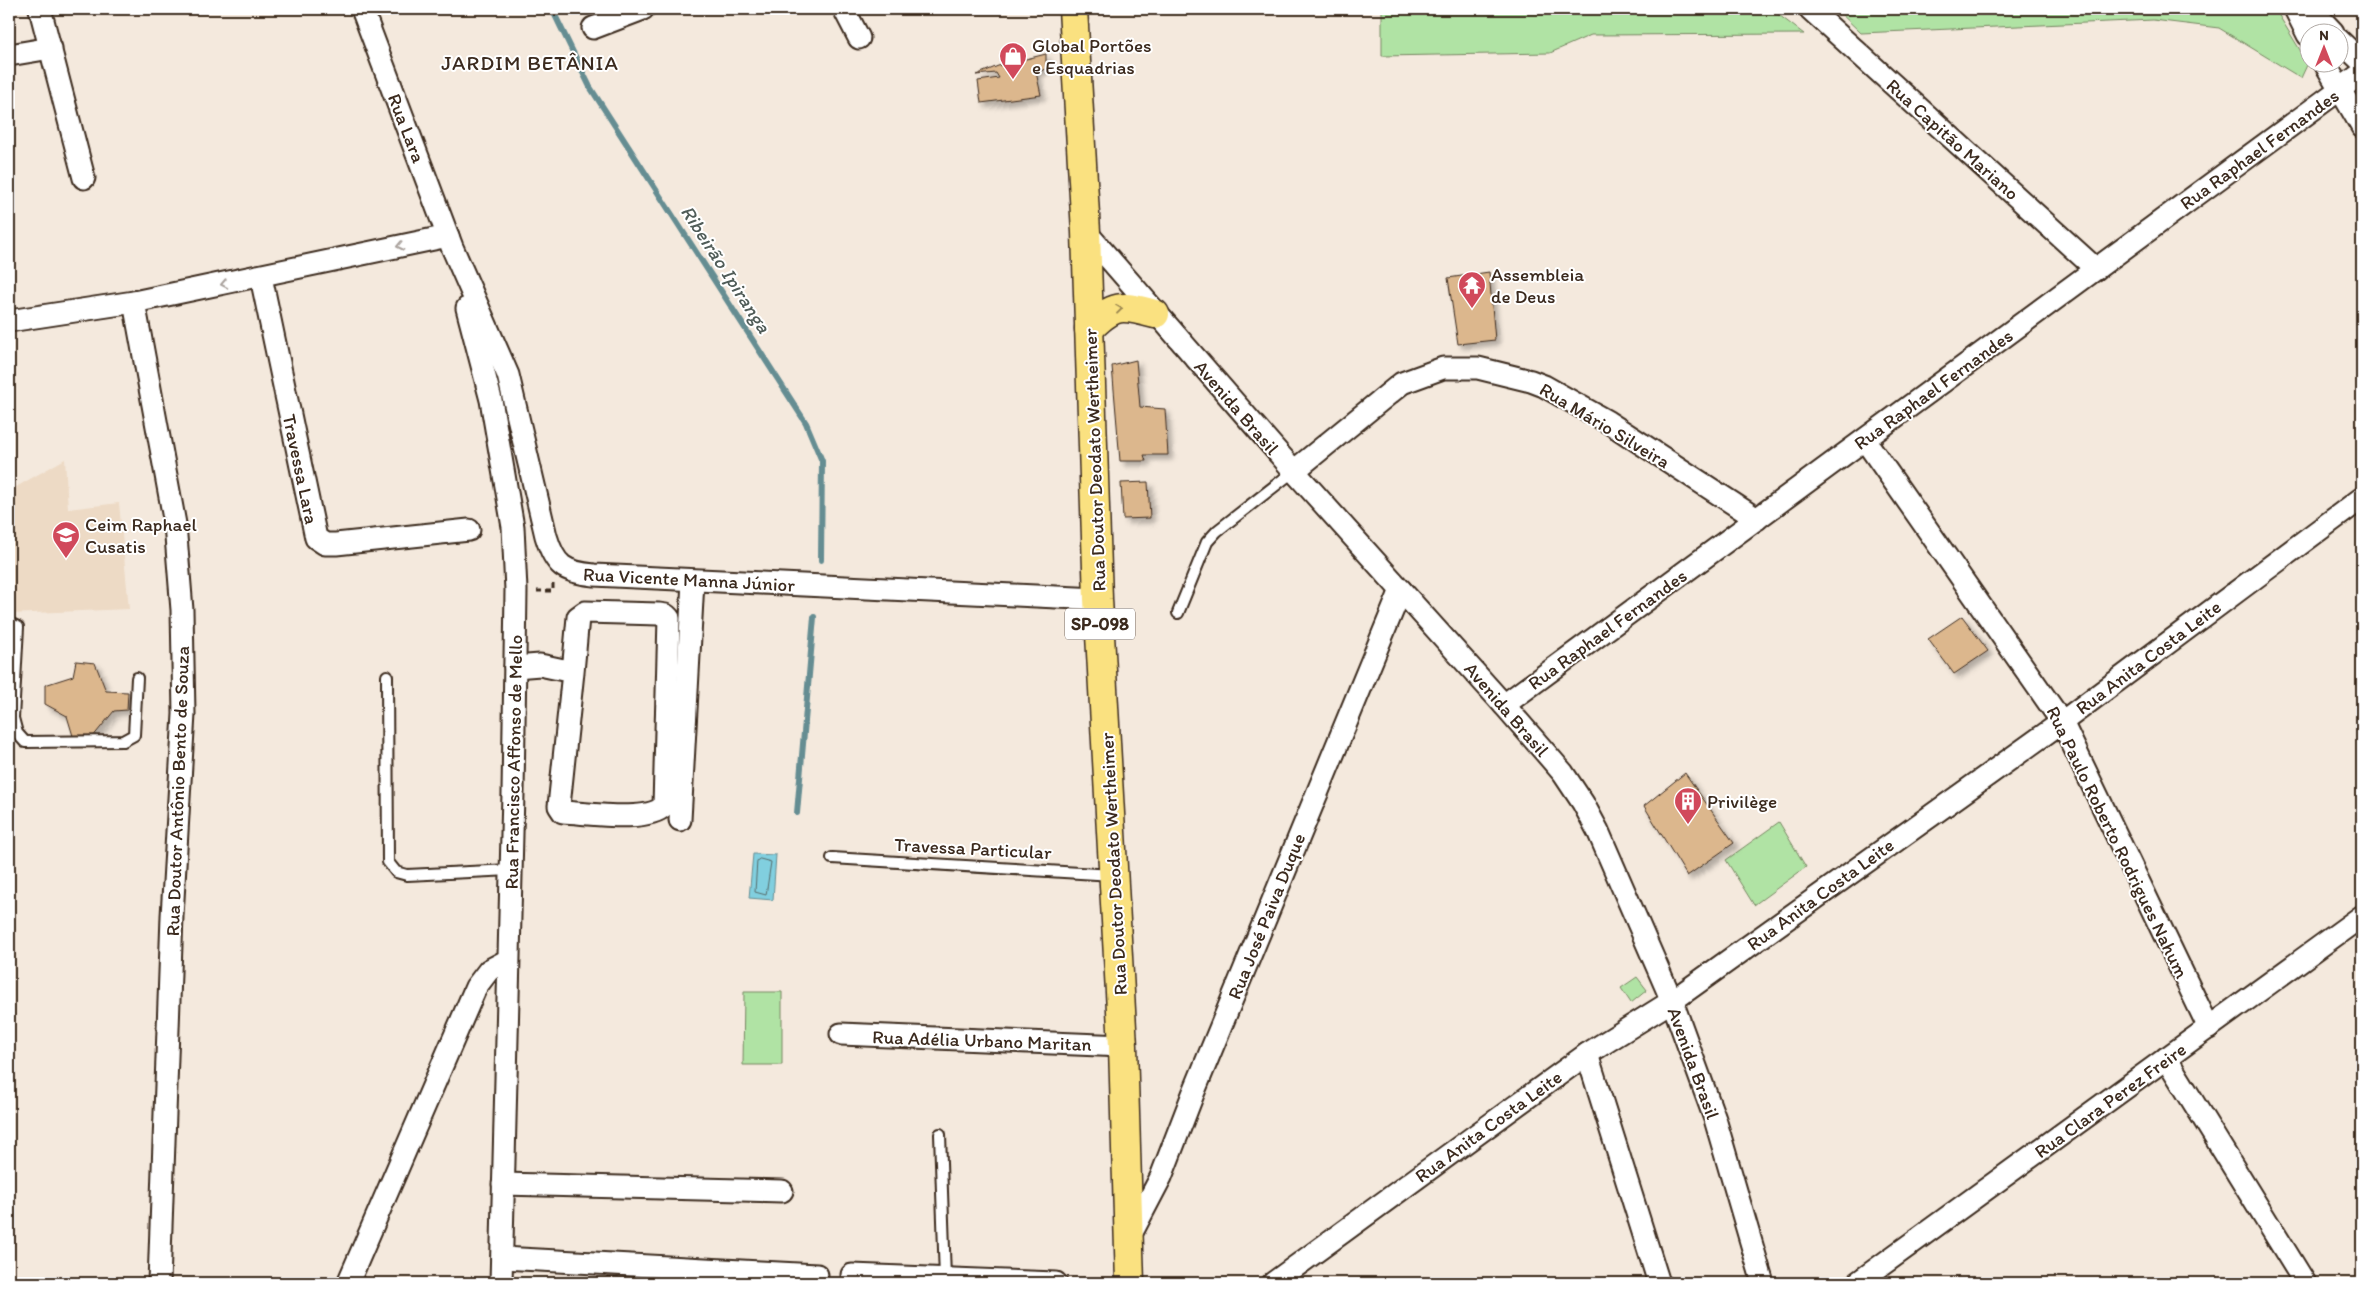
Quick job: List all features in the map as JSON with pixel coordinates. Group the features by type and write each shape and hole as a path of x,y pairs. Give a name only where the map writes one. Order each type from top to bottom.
{"main road":[{"name":"Rua Doutor Deodato Wertheimer","path":"1073,9 1086,232 1098,599 1123,1046 1128,1240"},
{"path":"1089,329 1106,312 1119,307 1155,314"},
{"name":"SP-098","path":"1128,1240 1130,1283"}],"street":[{"path":"40,9 84,178"},
{"name":"Rua Lara","path":"362,9 450,241"},
{"path":"593,28 643,9"},
{"path":"844,9 859,38"},
{"name":"Rua Capitão Mariano","path":"1810,9 2096,269"},
{"path":"2295,9 2302,22"},
{"path":"2311,9 2323,22"},
{"path":"9,55 51,48"},
{"path":"2348,49 2362,62"},
{"path":"2329,72 2362,127"},
{"name":"Rua Raphael Fernandes","path":"1504,705 2362,73"},
{"name":"Avenida Brasil","path":"1086,232 1155,314 1504,705 1563,773 1584,803 1672,1001 1715,1119 1763,1283"},
{"path":"9,321 134,302 450,241 508,375 551,554"},
{"name":"Rua Francisco Affonso de Mello","path":"450,241 491,400 513,527 516,590 515,667 501,1283"},
{"name":"Travessa Lara","path":"262,277 316,538 325,544 336,544 469,530"},
{"name":"Rua Doutor Antônio Bento de Souza","path":"134,302 175,524 182,610 184,714 172,916 158,1283"},
{"name":"Rua Mário Silveira","path":"1294,471 1402,383 1443,368 1478,368 1544,386 1608,422 1757,519"},
{"name":"Rua Paulo Roberto Rodrigues Nahum","path":"1865,440 2062,722 2209,1028"},
{"name":"Rua Anita Costa Leite","path":"1273,1283 1587,1054 1672,1001 2062,722 2362,498"},
{"name":"Rua Vicente Manna Júnior","path":"551,554 562,568 578,574 1098,599"},
{"path":"680,820 693,581"},
{"name":"Rua José Paiva Duque","path":"1128,1240 1161,1177 1193,1094 1401,590"},
{"path":"585,612 659,614 669,618 664,806 657,812 642,815 563,812 559,806 573,672 578,617 585,612"},
{"path":"515,667 540,665 573,672"},
{"name":"Rua Clara Perez Freire","path":"1857,1283 2362,916"},
{"path":"348,1283 476,987 489,970 508,960"},
{"name":"Rua Adélia Urbano Maritan","path":"841,1034 1123,1046"},
{"path":"1587,1054 1659,1283"},
{"path":"2166,1058 2305,1283"},
{"path":"503,1184 782,1191"},
{"path":"502,1258 817,1275"},
{"path":"852,1275 1056,1283"}],"lane":[{"path":"1178,613 1207,542 1217,531 1294,471"},
{"path":"9,623 18,627 13,718 17,733 25,742 123,741 134,735 137,678"},
{"path":"387,676 388,862 396,872 407,875 511,870"},
{"name":"Travessa Particular","path":"832,858 1112,875"},
{"path":"940,1134 945,1278"}],"path":[{"path":"516,590 553,591 551,554"}],"shaded area":[{"name":"Ceim Raphael Cusatis","path":"65,459 68,509 119,503 129,609 9,614 9,491"}],"green space":[{"path":"1382,9 1771,9 1804,34 1591,35 1550,53 1382,56"},
{"path":"1836,9 2275,9 2298,47 2298,72 2304,72 2301,78 2219,28 2153,20 1861,33"},
{"path":"1779,822 1806,867 1754,905 1726,860"},
{"path":"1637,977 1647,990 1631,1003 1621,988"},
{"path":"744,992 782,992 782,1065 743,1065"}],"water":[{"path":"753,854 776,855 773,900 749,898"}],"building":[{"name":"Global Portões e Esquadrias","path":"1046,54 1046,69 1036,72 1041,95 981,103 978,81 999,78 996,73 976,75 998,66"},
{"name":"Assembleia de Deus","path":"1489,272 1495,340 1458,344 1448,278"},
{"path":"1136,360 1140,407 1165,409 1168,455 1144,455 1146,461 1120,461 1112,366"},
{"path":"1148,482 1150,518 1123,519 1121,483"},
{"path":"1962,616 1988,651 1954,674 1928,639"},
{"path":"76,661 95,663 106,691 128,692 127,710 114,711 92,738 73,736 67,716 45,704 45,685 73,676"},
{"name":"Privilège","path":"1685,773 1734,843 1687,876 1644,806"}],"waterway":[{"name":"Ribeirão Ipiranga","path":"552,9 590,87 806,423 822,461 821,560"},
{"path":"797,813 814,617"}],"place":[{"name":"Global Portões e Esquadrias","path":"1013,80"},
{"name":"Assembleia de Deus","path":"1472,309"},
{"name":"Ceim Raphael Cusatis","path":"66,559"},
{"name":"Privilège","path":"1688,825"}],"district":[{"name":"JARDIM BETÂNIA","path":"530,63"}]}
